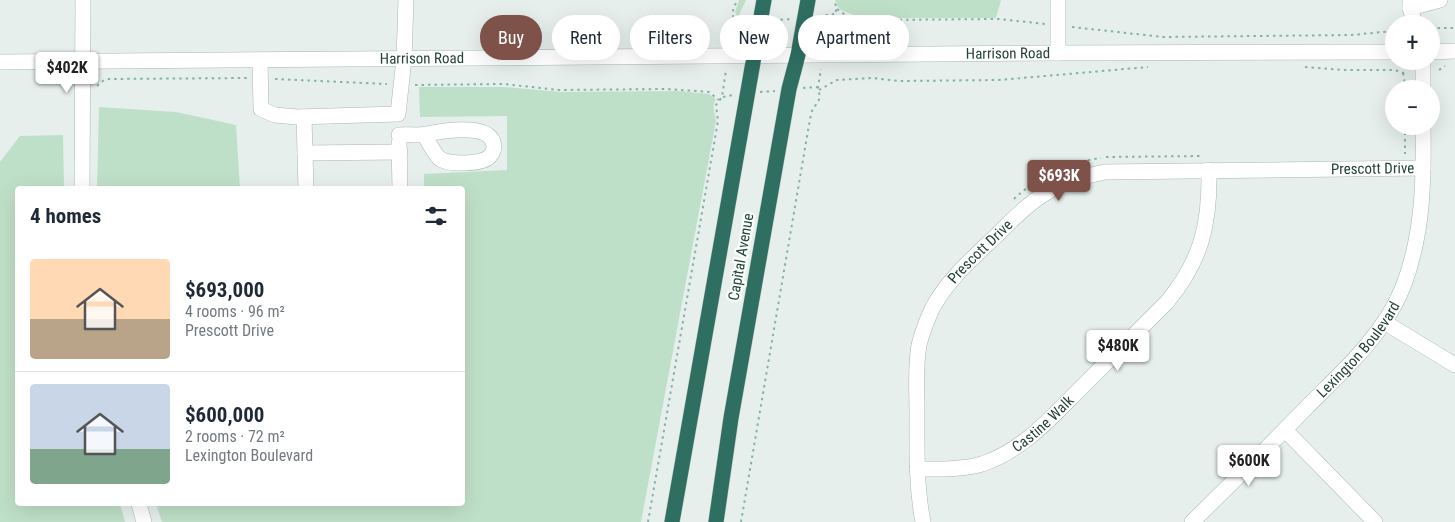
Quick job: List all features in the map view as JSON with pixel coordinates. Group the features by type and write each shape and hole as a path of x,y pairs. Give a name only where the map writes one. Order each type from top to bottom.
{"highway":[{"name":"Capital Avenue","path":"761,15 764,0"},
{"name":"Capital Avenue","path":"806,15 808,0"},
{"name":"Capital Avenue","path":"716,522 731,418 789,89 798,55"},
{"name":"Capital Avenue","path":"672,522 753,60"}],"street":[{"path":"82,186 83,0"},
{"path":"400,186 398,114 404,59 406,0"},
{"path":"1058,0 1058,53"},
{"path":"1410,4 1440,0"},
{"path":"1440,52 1455,51"},
{"name":"Harrison Road","path":"909,54 1385,52"},
{"name":"Harrison Road","path":"788,55 798,55"},
{"name":"Harrison Road","path":"0,62 720,56"},
{"path":"260,60 261,109 275,115 398,114"},
{"path":"304,116 306,186"},
{"path":"399,135 424,135"},
{"name":"Lexington Boulevard","path":"1192,522 1360,354 1384,322 1402,288 1416,244 1422,205 1423,135"},
{"path":"305,153 400,152"},
{"name":"Prescott Drive","path":"923,522 917,469 917,373 920,344 933,308 956,276 972,259 1027,205 1042,194 1080,177 1105,172 1209,163 1423,168"},
{"name":"Castine Walk","path":"917,469 959,468 981,464 999,457 1014,448 1046,422 1167,302 1180,287 1190,271 1203,238 1208,208 1209,163"},
{"path":"1384,322 1455,365"},
{"path":"1285,430 1375,522"},
{"path":"140,506 144,522"}],"path":[{"path":"733,15 736,0"},
{"path":"834,0 837,9 846,16 879,20 999,19 1163,37 1351,35 1385,32"},
{"path":"827,15 834,14 837,9"},
{"path":"1440,28 1455,28"},
{"path":"1440,69 1442,66 1449,65"},
{"path":"1297,66 1343,70 1395,70 1402,73 1404,80"},
{"path":"819,90 837,80 872,78 898,81 999,80 1154,67"},
{"path":"1402,73 1406,71"},
{"path":"95,90 101,82 109,79 260,78 401,85 504,84 559,90 689,90 709,92 719,100"},
{"path":"648,522 718,121 716,105 722,97 818,87 820,98 812,111 810,119 741,522"},
{"path":"1405,135 1405,154"},
{"path":"1008,205 1037,180 1075,163 1110,157 1209,163"}],"green space":[{"path":"739,0 746,0 739,15 735,12"},
{"path":"835,0 1001,0 996,18 909,18 909,15 854,15 838,7"},
{"path":"419,87 504,87 561,92 679,91 709,94 716,99 714,107 716,121 641,522 162,522 157,506 465,506 465,186 424,186 424,174 507,170 507,116 420,117"},
{"path":"99,107 176,112 236,125 240,186 97,186"},
{"path":"63,135 64,186 15,186 15,506 121,506 125,522 0,522 0,162 20,136"}]}
